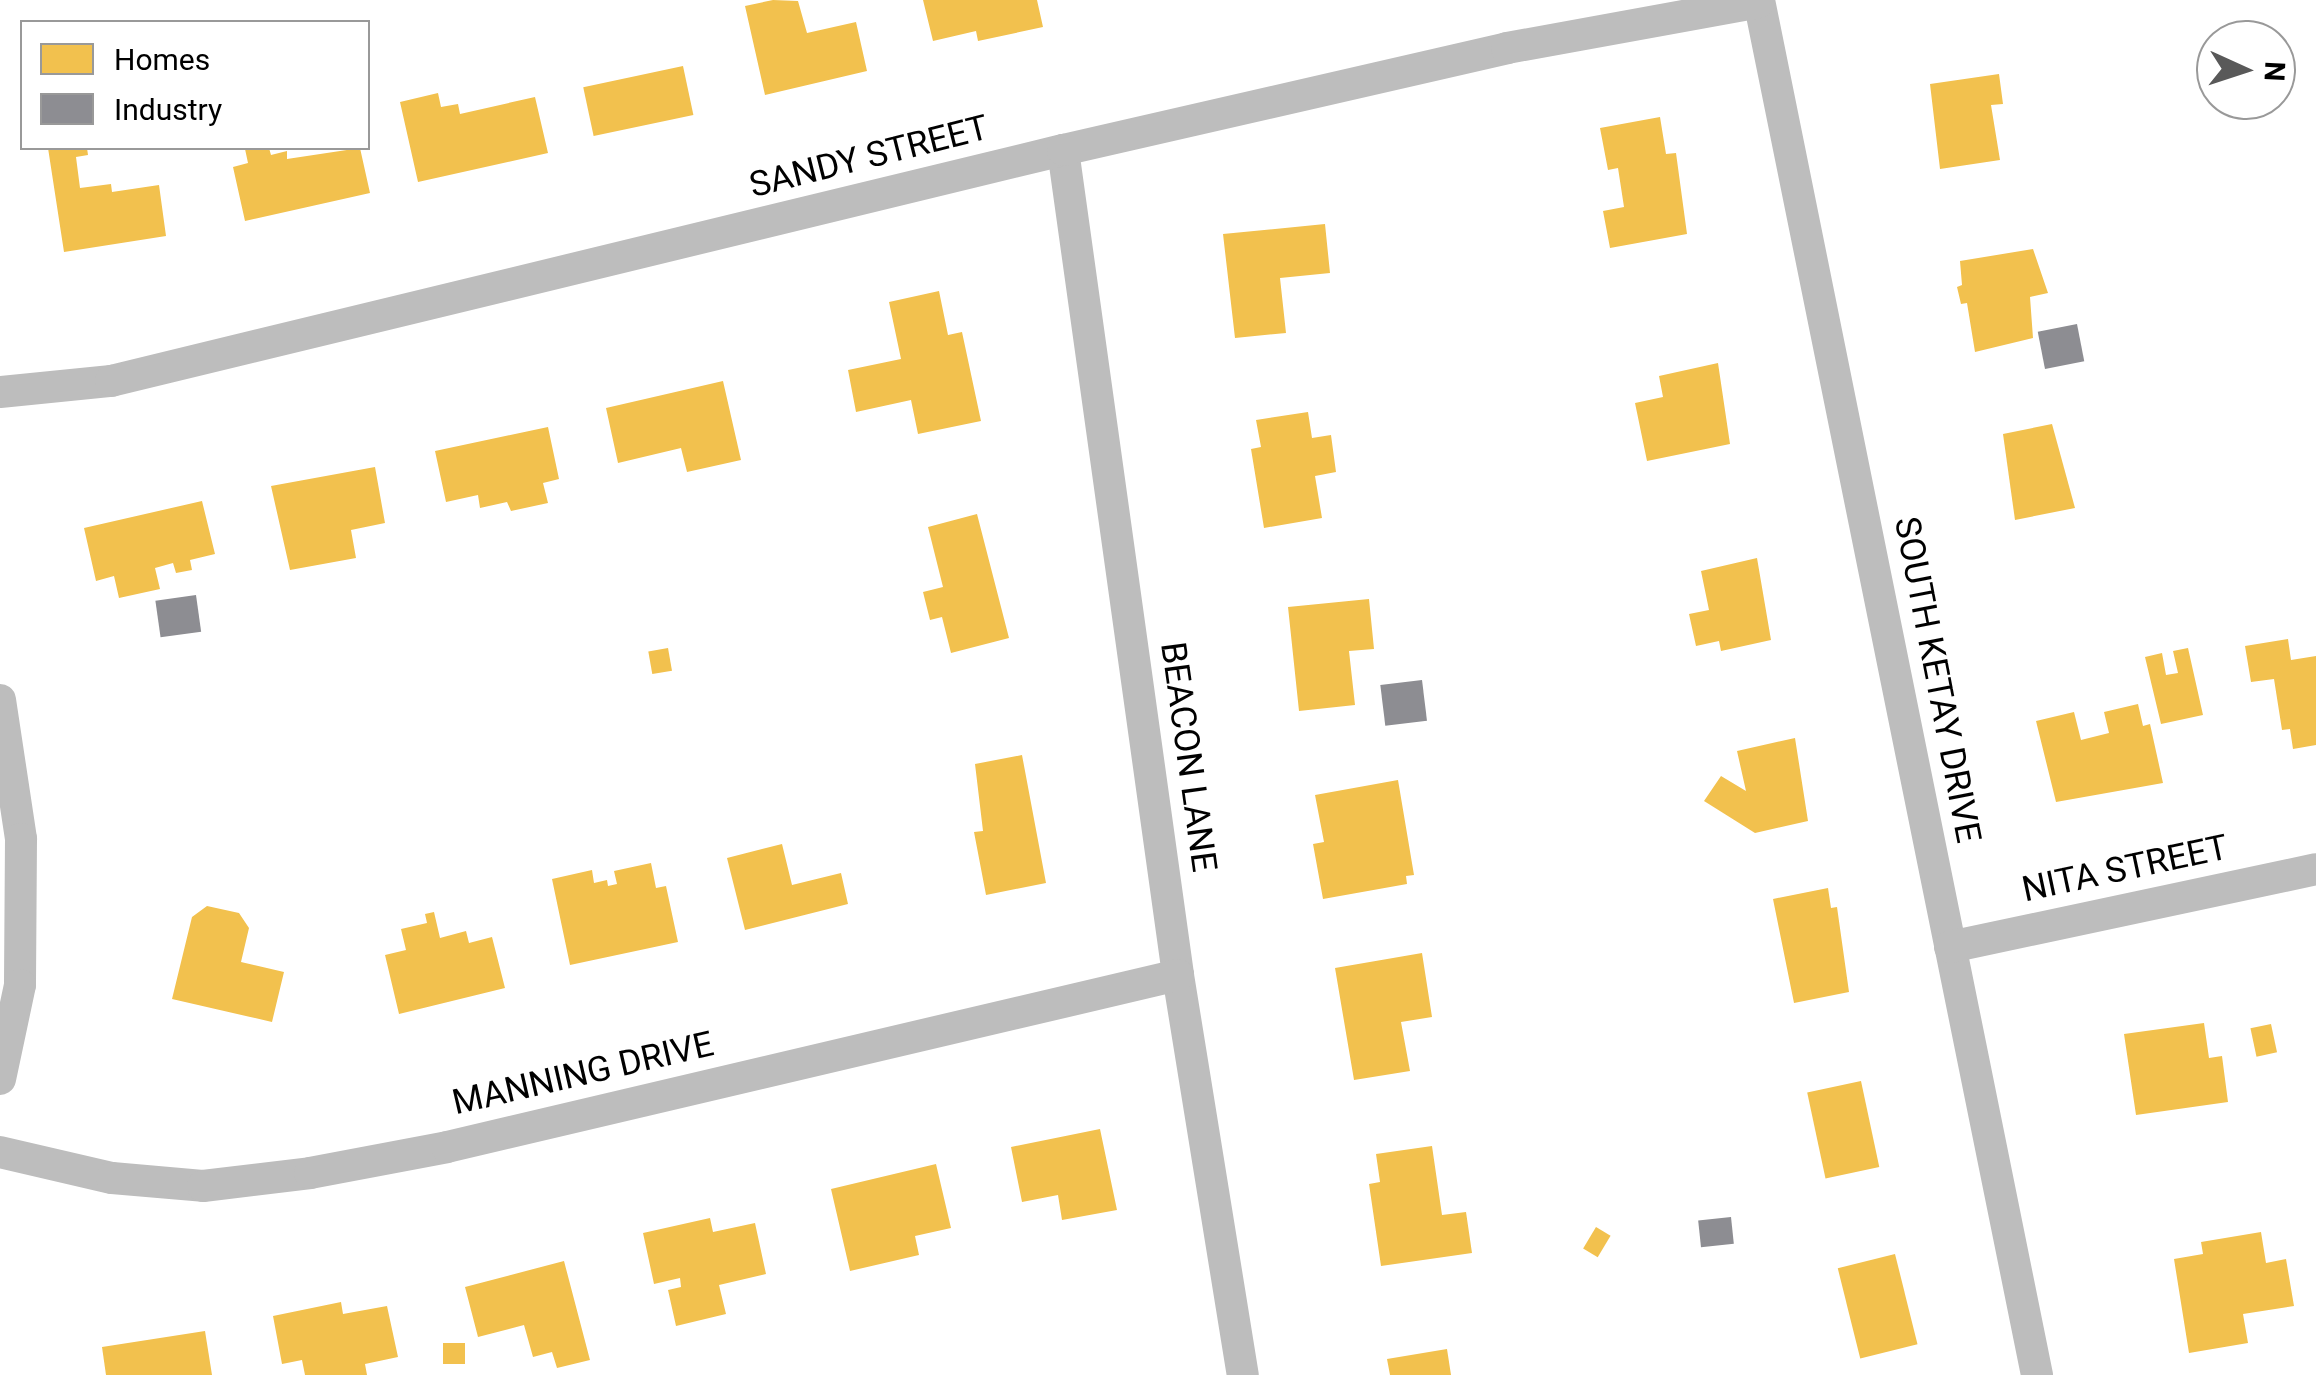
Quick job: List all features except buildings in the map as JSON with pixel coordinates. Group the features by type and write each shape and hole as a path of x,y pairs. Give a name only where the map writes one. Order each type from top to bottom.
{"street":[{"name":"SANDY STREET","path":"0,392 112,381 299,339 1064,150 1506,48 1759,1"},
{"name":"SOUTH KETAY DRIVE","path":"1759,1 2037,1375"},
{"name":"BEACON LANE","path":"1064,150 1178,975 1243,1375"},
{"path":"0,700 20,839 20,985 0,1079"},
{"name":"NITA STREET","path":"1950,947 2316,870"},
{"name":"MANNING DRIVE","path":"0,1152 112,1178 203,1186 310,1173 447,1147 1178,975"}]}
